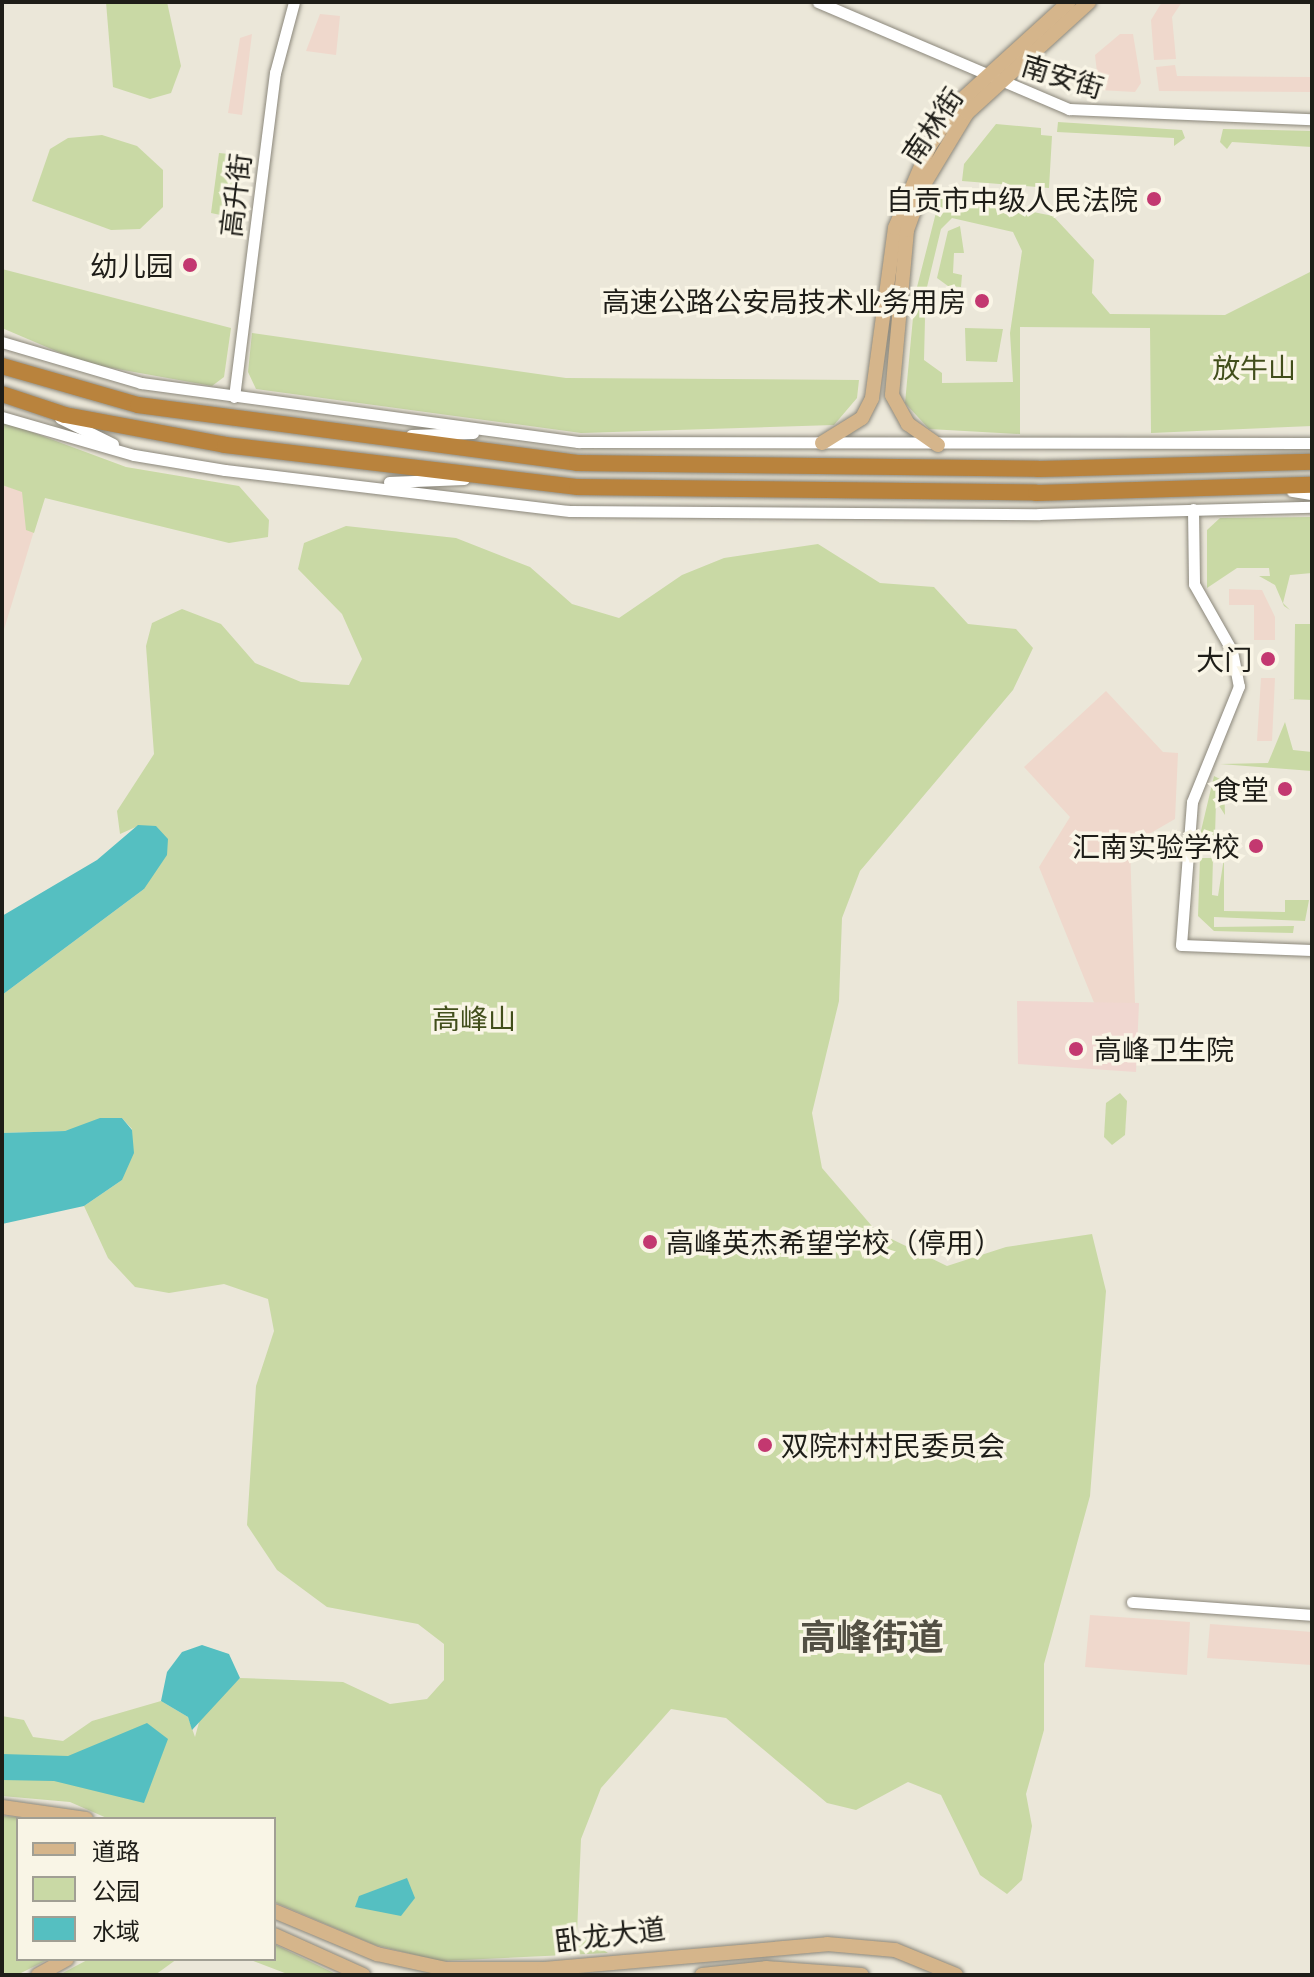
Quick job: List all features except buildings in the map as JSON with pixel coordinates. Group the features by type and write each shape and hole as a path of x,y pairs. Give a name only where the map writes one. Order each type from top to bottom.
{"highway":[{"path":"2,366 138,405 591,464 1038,469 1312,462"},
{"path":"2,394 35,406 225,445 634,490 1312,485"}],"main road":[{"name":"南林街","path":"938,445 908,424 892,395 900,263 940,154 992,78 1069,2"},
{"name":"南林街","path":"992,78 1089,2"},
{"path":"822,443 850,429 869,406 901,210 929,147 992,78"},
{"path":"2,1807 74,1817"},
{"name":"卧龙大道","path":"276,1912 377,1954 446,1969 544,1969 685,1951 766,1945 842,1945 895,1950 956,1975"},
{"path":"276,1936 363,1975"},
{"path":"835,1970 824,1952 842,1945"},
{"path":"685,1951 705,1958 694,1975"},
{"path":"38,1975 63,1961"},
{"path":"702,1975 835,1970 862,1975"}],"street":[{"name":"高升街","path":"234,397 275,73 294,2"},
{"name":"南安街","path":"818,2 992,78 1092,114 1312,119"},
{"path":"2,342 77,368 234,397 578,442 938,445 1312,443"},
{"path":"35,406 134,455"},
{"path":"2,417 134,455 637,515 1312,507"},
{"path":"368,436 506,433"},
{"path":"1245,444 1312,452"},
{"path":"357,484 505,478"},
{"path":"1252,487 1312,494"},
{"path":"1193,509 1194,584 1232,651 1239,686 1194,793 1181,945 1312,950"},
{"path":"1132,1602 1312,1615"},
{"path":"765,1971 766,1945"},
{"path":"747,1972 748,1946"}],"shaded area":[{"path":"1162,2 1182,2 1172,17 1176,59 1154,60 1151,20"},
{"path":"320,14 340,16 336,55 306,51"},
{"path":"252,34 242,115 228,113 240,38"},
{"path":"1120,34 1133,34 1141,83 1135,92 1099,90 1095,55"},
{"path":"1175,65 1177,76 1312,77 1312,92 1159,91 1156,67"},
{"path":"2,485 44,498 2,636"},
{"path":"1229,589 1262,590 1275,617 1275,640 1254,640 1254,605 1229,605"},
{"path":"1261,678 1275,678 1272,741 1257,741"},
{"path":"1106,691 1163,752 1178,753 1175,819 1130,845 1135,1003 1095,1005 1039,867 1070,817 1024,767"},
{"name":"高峰卫生院","path":"1017,1001 1139,1003 1136,1072 1018,1064"},
{"path":"1090,1615 1190,1622 1187,1675 1085,1667"},
{"path":"1210,1624 1312,1632 1312,1665 1207,1658"}],"green space":[{"path":"106,2 167,2 181,66 171,93 150,99 113,87"},
{"path":"1058,122 1182,130 1185,138 1174,146 1174,138 1057,132"},
{"path":"996,124 1041,128 1041,135 1052,136 1049,188 962,181 964,164"},
{"path":"1223,129 1312,131 1312,147 1232,142 1227,149 1220,142"},
{"path":"102,135 137,146 163,170 163,207 140,229 111,230 32,201 50,149 68,138"},
{"path":"219,153 239,155 230,217 211,213"},
{"name":"放牛山","path":"941,193 1053,216 1094,260 1092,293 1110,314 1225,315 1312,271 1312,426 1151,433 1150,328 1020,327 1020,434 929,429 905,403 914,307 922,306 925,319 924,360 942,373 942,383 1013,382 1010,333 1022,251 1013,232 952,218 941,229 927,287 917,287"},
{"path":"960,226 964,253 954,253 953,273 962,275 961,287 948,286 937,278 948,231"},
{"path":"2,269 231,328 224,377 212,386 84,363 2,328"},
{"path":"965,328 1003,329 997,362 966,361"},
{"path":"252,333 566,378 859,380 857,398 834,425 581,433 256,389 248,372"},
{"path":"2,421 126,467 239,486 269,520 268,537 229,543 45,498 34,533 26,530 22,492 2,485"},
{"path":"1312,517 1312,573 1290,575 1283,603 1290,610 1284,606 1275,585 1259,576 1270,576 1269,568 1237,568 1207,588 1207,530 1220,518"},
{"name":"高峰山","path":"346,526 456,538 530,567 572,604 619,618 682,575 724,558 818,544 880,583 934,587 968,624 1016,629 1033,648 1013,690 860,871 842,918 839,1001 812,1113 822,1168 877,1232 947,1266 1006,1247 1092,1234 1106,1291 1090,1496 1044,1664 1044,1730 1026,1794 1032,1826 1022,1880 1007,1894 980,1875 941,1795 908,1782 856,1810 827,1803 726,1718 671,1709 601,1788 581,1839 577,1933 608,1953 440,1961 375,1945 276,1903 276,1817 104,1817 70,1802 2,1796 2,1716 24,1720 33,1737 63,1741 92,1721 161,1701 188,1717 195,1737 201,1715 240,1678 343,1682 390,1704 427,1699 444,1680 444,1644 418,1624 327,1607 277,1570 247,1525 256,1386 274,1331 268,1299 224,1284 169,1293 135,1287 108,1258 84,1206 122,1180 132,1129 122,1118 65,1131 2,1133 2,995 144,889 138,826 120,834 117,811 154,754 146,646 152,623 182,609 221,624 255,663 301,682 349,685 362,659 342,614 298,569 304,543"},
{"path":"1295,624 1312,624 1312,700 1288,699 1294,699"},
{"path":"1285,722 1293,750 1312,752 1312,771 1220,764 1268,763"},
{"path":"1214,776 1224,781 1225,815 1216,801 1215,836 1200,835"},
{"path":"1200,858 1213,858 1212,895 1218,896 1224,858 1224,911 1285,912 1285,900 1309,900 1305,921 1214,917 1214,927 1294,926 1293,933 1214,931 1198,916"},
{"path":"1120,1093 1127,1101 1125,1135 1112,1145 1104,1137 1106,1103"},
{"path":"2,1816 19,1817 16,1817 16,1961 45,1961 17,1975 2,1975"},
{"path":"276,1945 338,1975 290,1975 253,1961 276,1961"},
{"path":"85,1961 174,1961 155,1975 59,1975"}],"water":[{"path":"138,825 156,826 168,839 167,855 144,889 2,995 2,916 97,860"},
{"path":"100,1118 122,1118 132,1130 134,1153 122,1180 84,1206 2,1224 2,1133 65,1131"},
{"path":"202,1645 229,1654 240,1678 192,1730 188,1717 161,1701 167,1672 182,1652"},
{"path":"147,1723 168,1739 144,1803 54,1781 2,1780 2,1754 68,1756"},
{"path":"407,1878 415,1898 401,1916 355,1907 359,1896"}],"place":[{"name":"自贡市中级人民法院","path":"1154,199"},
{"name":"幼儿园","path":"190,265"},
{"name":"高速公路公安局技术业务用房","path":"982,301"},
{"name":"大门","path":"1268,659"},
{"name":"食堂","path":"1285,789"},
{"name":"汇南实验学校","path":"1256,846"},
{"name":"高峰卫生院","path":"1076,1049"},
{"name":"高峰英杰希望学校（停用）","path":"650,1242"},
{"name":"双院村村民委员会","path":"765,1445"}],"district":[{"name":"高峰街道","path":"872,1637"}]}
